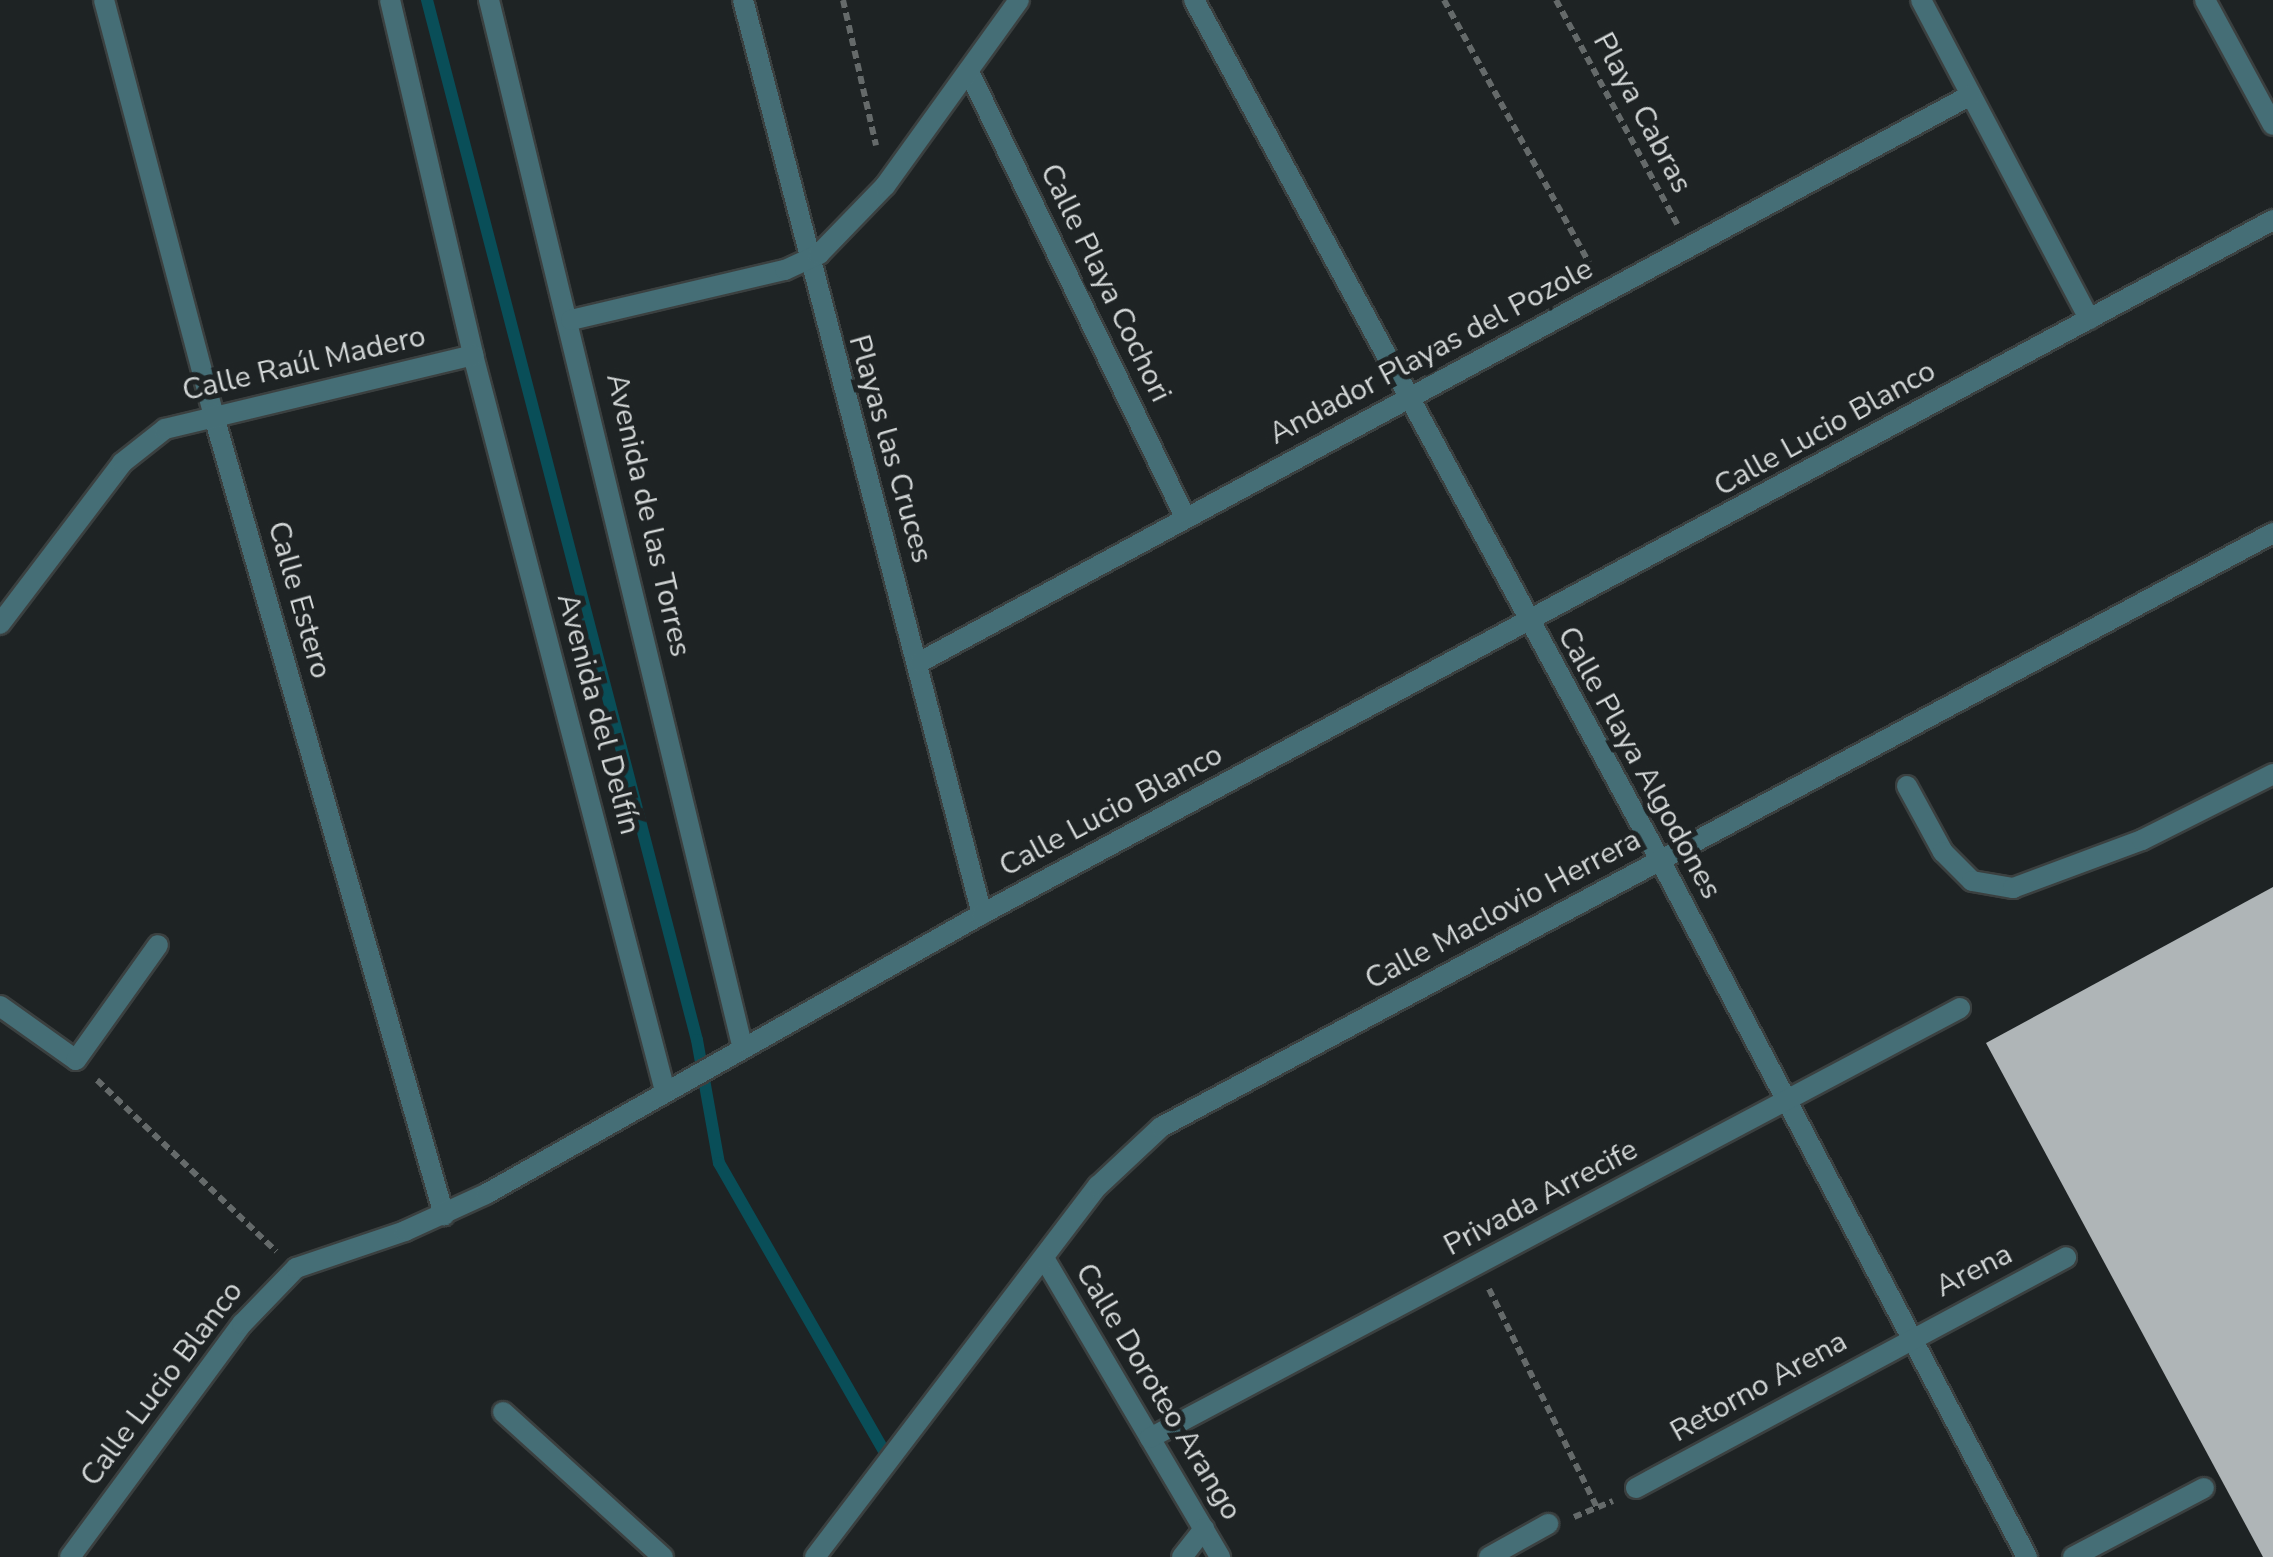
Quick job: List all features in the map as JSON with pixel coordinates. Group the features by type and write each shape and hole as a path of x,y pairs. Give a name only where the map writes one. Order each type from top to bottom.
{"street":[{"name":"Calle Estero","path":"104,0 213,413 444,1215"},
{"path":"390,0 473,355"},
{"name":"Avenida de las Torres","path":"489,0 571,320 742,1045"},
{"name":"Playas las Cruces","path":"743,0 806,262 920,662 982,914"},
{"path":"571,320 806,262 885,186 970,74 1019,0"},
{"name":"Calle Playa Algodones","path":"1194,0 1529,625 1660,860 1784,1103 2027,1557"},
{"path":"1921,0 2089,320"},
{"path":"2205,0 2273,125"},
{"name":"Calle Playa Cochori","path":"970,74 1186,518"},
{"name":"Andador Playas del Pozole","path":"920,662 1970,95"},
{"name":"Calle Lucio Blanco","path":"70,1557 242,1324 296,1268 444,1215 664,1088 982,914 1529,625 2273,220"},
{"name":"Calle Raúl Madero","path":"0,624 122,463 165,429 213,413 473,355"},
{"name":"Avenida del Delfín","path":"473,355 664,1088"},
{"name":"Calle Maclovio Herrera","path":"815,1557 881,1464 1115,1166 1160,1127 2273,532"},
{"path":"1908,786 1943,852 1972,881 2012,888 2125,847 2273,774"},
{"path":"0,1006 76,1060 158,944"},
{"name":"Privada Arrecife","path":"1150,1438 1960,1008"},
{"name":"Arena","path":"1910,1338 2066,1257"},
{"name":"Calle Doroteo Arango","path":"1044,1258 1220,1557"},
{"name":"Retorno Arena","path":"1636,1488 1910,1338"},
{"path":"503,1412 663,1557"},
{"path":"2073,1557 2204,1488"},
{"path":"1489,1557 1548,1524"},
{"path":"1182,1557 1204,1529"}],"path":[{"path":"843,0 885,186"},
{"path":"1444,0 1605,292"},
{"name":"Playa Cabras","path":"1556,0 1689,247"},
{"path":"76,1060 296,1268"},
{"path":"1477,1266 1598,1510"},
{"path":"1548,1524 1598,1510 1636,1488"}],"building":[{"path":"2273,887 2273,1557 2263,1557 1986,1043"}],"waterway":[{"path":"427,0 697,1040 719,1163 887,1456 882,1463"}]}
